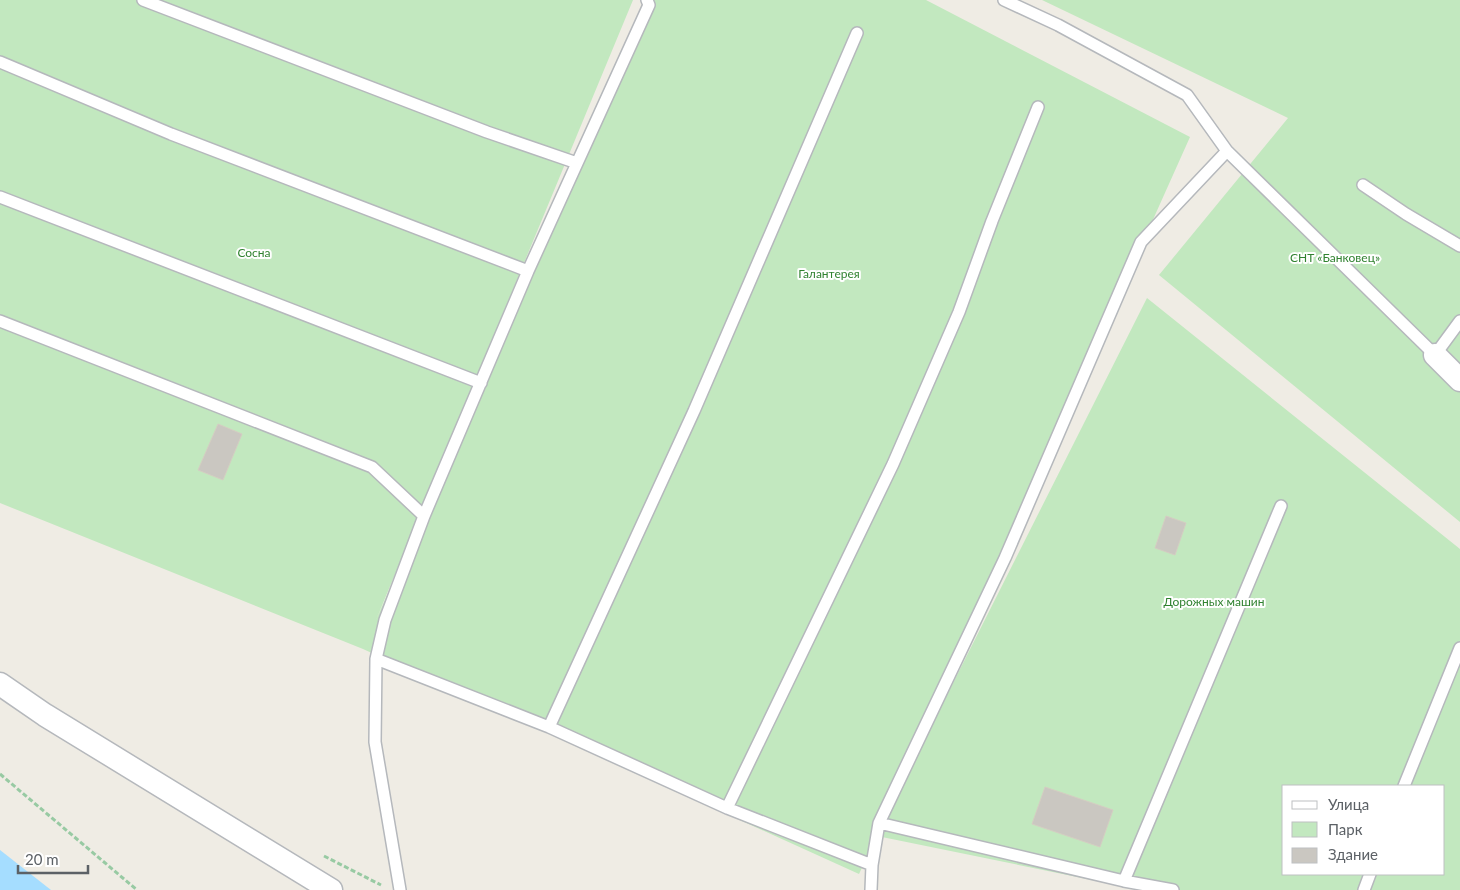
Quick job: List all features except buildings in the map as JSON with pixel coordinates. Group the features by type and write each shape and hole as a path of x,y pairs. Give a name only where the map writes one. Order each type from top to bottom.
{"street":[{"path":"1435,355 1460,380"},
{"path":"0,684 45,715 331,890"}],"lane":[{"path":"143,0 487,132 577,163"},
{"path":"400,890 375,742 376,659 385,620 424,516 528,271 649,5 646,0"},
{"path":"1004,0 1058,25 1187,95 1228,151 1435,355 1460,321"},
{"path":"549,727 694,411 857,33"},
{"path":"0,62 171,134 528,271"},
{"path":"728,808 894,464 959,312 992,221 1038,107"},
{"path":"871,890 872,866 879,823 1005,558 1141,242 1228,151"},
{"path":"1363,185 1406,214 1460,246"},
{"path":"0,197 481,383"},
{"path":"0,321 372,467 424,516"},
{"path":"1124,880 1281,506"},
{"path":"1404,785 1460,648"},
{"path":"376,659 549,727 728,808 872,866"},
{"path":"879,823 1173,890"},
{"path":"1364,890 1370,875"}],"path":[{"path":"0,774 137,890"}],"green space":[{"path":"0,0 633,0 376,620 651,0 926,0 1190,137 884,820 1147,298 1460,549 1460,890 1141,890 877,836 859,874 363,649 0,503"},
{"name":"СНТ «Банковец»","path":"1042,0 1460,0 1460,522 1159,275 1288,118"}],"water":[{"path":"0,850 51,890 0,890"}],"park label":[{"name":"Сосна","path":"254,253"},
{"name":"Галантерея","path":"829,274"},
{"name":"Дорожных машин","path":"1214,602"}]}
